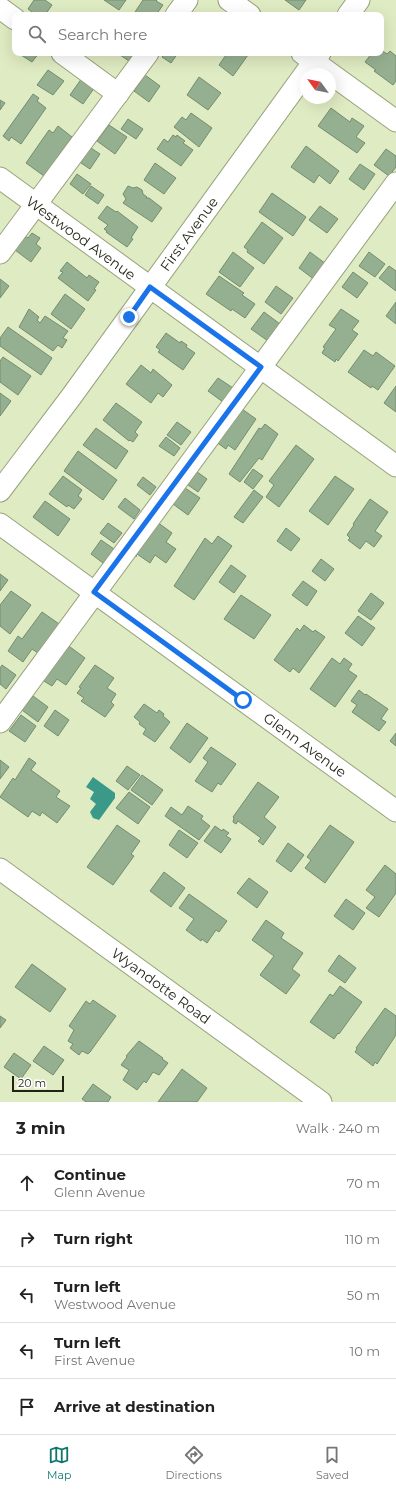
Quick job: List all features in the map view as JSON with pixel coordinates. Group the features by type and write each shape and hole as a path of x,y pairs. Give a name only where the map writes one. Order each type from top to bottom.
{"street":[{"path":"178,12 187,0"},
{"path":"229,0 246,12"},
{"path":"350,12 359,0"},
{"path":"0,8 12,17"},
{"path":"66,56 118,94"},
{"path":"0,253 146,56"},
{"path":"312,56 396,121"},
{"name":"First Avenue","path":"0,491 71,397 150,287 312,56"},
{"name":"Westwood Avenue","path":"0,178 396,466"},
{"path":"0,722 94,592 396,183"},
{"name":"Glenn Avenue","path":"0,524 396,810"},
{"name":"Wyandotte Road","path":"0,869 321,1102"}],"water":[{"path":"93,777 115,793 115,798 99,820 93,818 90,812 96,804 90,799 94,792 86,787"}],"building":[{"path":"34,0 45,0 52,5 47,12 32,12 28,9"},
{"path":"104,0 126,0 119,10"},
{"path":"143,0 157,0 156,1 163,5 158,12 135,12"},
{"path":"285,0 306,0 299,10"},
{"path":"390,51 396,56 396,81 393,85 374,71 376,70 365,62 370,56 384,56 384,52 387,54"},
{"path":"23,56 37,56 32,62"},
{"path":"122,56 137,56 132,63"},
{"path":"163,56 176,56 171,63 162,57"},
{"path":"225,56 247,56 233,76 219,65"},
{"path":"48,70 64,81 53,95 37,85"},
{"path":"145,75 160,86 149,102 134,91"},
{"path":"199,77 221,93 208,110 187,95"},
{"path":"82,78 95,87 83,104 70,95"},
{"path":"33,94 39,98 37,101 46,108 21,144 11,137 9,141 3,136"},
{"path":"0,100 5,103 0,110"},
{"path":"331,108 350,122 352,118 364,126 356,137 365,143 357,153 318,126"},
{"path":"191,113 212,128 199,147 174,127 182,117 186,120"},
{"path":"128,119 143,129 136,139 121,129"},
{"path":"109,125 127,137 115,154 97,141"},
{"path":"58,126 72,137 44,176 26,163 49,130 53,133"},
{"path":"173,135 176,137 177,135 185,141 183,143 193,150 181,166 157,149 164,139 168,142"},
{"path":"85,144 100,154 90,169 75,159"},
{"path":"306,146 339,171 330,184 319,175 314,183 291,167"},
{"path":"386,149 396,156 396,167 389,176 374,165"},
{"path":"155,163 176,178 164,194 144,180"},
{"path":"360,164 375,174 364,190 349,179"},
{"path":"77,174 91,184 83,194 70,184"},
{"path":"91,186 104,195 98,204 85,195"},
{"path":"128,186 133,188 137,187 142,190 143,194 147,197 146,198 149,198 162,208 152,222 123,203 126,199 123,194"},
{"path":"272,193 306,217 293,236 259,212"},
{"path":"107,206 116,212 117,211 138,227 131,238 133,239 127,247 106,232 107,231 104,229 108,225 98,218"},
{"path":"320,206 338,219 327,233 309,220"},
{"path":"262,222 283,238 264,264 247,252 248,250 244,247"},
{"path":"32,233 40,238 36,244 41,248 31,262 15,250 25,236 28,238"},
{"path":"233,252 254,268 240,287 219,272"},
{"path":"310,252 326,264 315,280 299,268"},
{"path":"369,252 385,264 375,277 359,266"},
{"path":"67,262 87,278 89,275 99,282 94,289 96,290 88,301 58,278 63,272 60,271"},
{"path":"389,266 396,271 396,291 379,278"},
{"path":"353,272 368,283 357,298 342,287"},
{"path":"219,276 244,293 242,295 255,304 245,318 232,309 231,311 206,294"},
{"path":"0,279 9,286 0,298"},
{"path":"276,286 293,298 281,314 265,302"},
{"path":"65,294 85,309 71,329 51,314"},
{"path":"396,302 396,324 386,316"},
{"path":"29,309 39,317 37,320 40,323 45,316 68,331 63,338 67,340 62,348 58,345 53,351 19,327"},
{"path":"341,309 359,321 352,330 358,334 338,361 336,359 335,362 322,353 325,348 323,347 336,329 329,325"},
{"path":"264,312 280,324 268,341 251,329"},
{"path":"8,327 52,358 41,375 0,346 0,338"},
{"path":"166,333 180,343 181,341 187,345 186,347 195,353 183,370 158,352 160,350 156,347"},
{"path":"364,350 373,356 376,352 395,366 378,390 372,386 371,388 348,372"},
{"path":"3,357 31,376 18,395 0,382 0,361"},
{"path":"141,365 151,373 153,369 172,385 163,397 158,393 151,403 126,384"},
{"path":"218,378 233,388 223,402 208,391"},
{"path":"396,386 396,412 384,403"},
{"path":"0,393 11,401 0,416"},
{"path":"116,403 142,422 135,432 138,435 133,442 130,440 129,441 103,420"},
{"path":"242,409 256,419 235,450 228,445 226,449 216,442"},
{"path":"177,422 191,432 181,445 167,435"},
{"path":"265,424 278,434 262,460 259,458 240,482 229,474 259,428 261,429"},
{"path":"96,428 128,451 116,469 83,445"},
{"path":"166,437 180,448 174,456 159,446"},
{"path":"296,445 314,459 279,507 266,497 274,485 269,481"},
{"path":"78,451 117,480 103,500 64,471"},
{"path":"193,469 207,479 198,492 184,482"},
{"path":"253,469 263,476 253,489 244,482"},
{"path":"63,476 82,490 78,496 82,499 74,509 68,505 67,507 49,494"},
{"path":"335,476 354,489 328,525 309,511"},
{"path":"143,477 156,487 150,495 137,485"},
{"path":"185,488 200,498 188,515 173,504"},
{"path":"254,490 263,497 243,523 234,517"},
{"path":"125,498 140,510 134,519 118,507"},
{"path":"370,499 388,512 375,531 382,536 374,547 366,541 360,549 348,540 350,538 347,535"},
{"path":"45,501 70,519 58,536 33,517"},
{"path":"153,519 172,533 166,542 176,549 166,563 155,555 150,563 137,554 136,557 131,553"},
{"path":"108,523 122,533 114,543 100,533"},
{"path":"286,528 300,539 291,551 277,541"},
{"path":"218,536 232,546 194,600 174,586 205,538 212,544"},
{"path":"101,540 114,549 103,563 91,554"},
{"path":"321,559 334,569 325,581 312,571"},
{"path":"231,565 246,576 234,593 219,582"},
{"path":"0,574 8,580 0,591"},
{"path":"303,581 317,591 307,606 292,595"},
{"path":"11,591 31,605 10,634 0,626 0,605"},
{"path":"371,593 384,603 371,620 358,611"},
{"path":"241,595 271,615 254,639 224,619"},
{"path":"42,612 62,626 41,655 32,649 23,662 8,651 18,636 22,639"},
{"path":"358,616 375,628 362,646 345,633"},
{"path":"304,625 313,632 315,630 325,637 299,673 293,668 290,672 274,660 297,628 300,631"},
{"path":"66,644 85,658 66,685 57,679 52,686 39,678"},
{"path":"332,658 340,664 344,658 352,664 348,670 357,676 335,707 310,689"},
{"path":"2,665 16,675 6,689 0,684 0,668"},
{"path":"95,665 114,678 107,688 116,694 111,702 114,705 105,717 81,701 84,698 77,693 81,688 79,687"},
{"path":"359,690 388,709 381,719 386,722 379,731 352,712 357,705 351,701"},
{"path":"33,696 48,707 38,722 22,710"},
{"path":"144,704 157,713 159,710 170,722 155,742 143,734 146,729 139,724 140,722 134,717"},
{"path":"55,710 69,720 58,736 44,726"},
{"path":"21,715 36,726 25,742 9,731"},
{"path":"187,723 208,738 190,763 170,748"},
{"path":"396,733 396,746 390,741"},
{"path":"211,747 236,764 221,785 218,783 212,792 195,781 208,762 203,758"},
{"path":"29,758 36,763 31,770 60,791 56,797 70,806 57,823 42,812 40,816 32,811 28,817 0,797 13,778 15,780"},
{"path":"0,760 9,767 0,779"},
{"path":"127,766 140,775 128,790 116,781"},
{"path":"142,775 163,790 152,805 131,790"},
{"path":"258,782 279,797 264,817 276,827 263,845 258,841 261,838 238,821 236,824 233,822 233,817"},
{"path":"129,792 150,807 138,824 116,808"},
{"path":"188,806 203,816 201,819 210,826 199,840 165,816 171,807 182,815"},
{"path":"117,825 140,841 131,854 134,856 113,885 87,867"},
{"path":"330,825 354,842 325,883 305,868 311,860 307,857"},
{"path":"215,826 222,831 223,829 229,833 226,836 231,839 221,853 204,841"},
{"path":"179,830 198,843 187,858 169,845"},
{"path":"288,843 304,855 291,872 276,861"},
{"path":"385,865 396,874 396,893 379,917 366,908 375,897 366,890"},
{"path":"164,872 185,888 171,907 150,891"},
{"path":"249,878 268,892 257,908 237,893"},
{"path":"189,894 227,921 219,932 216,930 207,943 202,939 201,941 186,930 194,919 179,908"},
{"path":"346,899 365,913 353,930 334,916"},
{"path":"266,920 284,933 281,938 303,953 292,969 300,975 286,994 260,975 274,956 252,940"},
{"path":"339,955 356,968 345,983 328,971"},
{"path":"32,964 66,989 50,1012 15,987"},
{"path":"340,986 362,1002 334,1039 310,1022 330,994 333,996"},
{"path":"93,1000 116,1016 90,1052 88,1054 82,1051 79,1055 70,1048 73,1044 68,1041 74,1030 69,1026 86,1001 90,1004"},
{"path":"385,1008 396,1016 396,1035 377,1064 375,1062 373,1066 355,1052 357,1049 356,1048"},
{"path":"0,1016 6,1020 0,1028"},
{"path":"139,1041 168,1063 159,1075 153,1072 146,1083 144,1081 137,1090 123,1080 129,1070 121,1065 127,1057 126,1056"},
{"path":"44,1046 64,1060 53,1075 33,1061"},
{"path":"14,1053 31,1065 21,1079 4,1067"},
{"path":"182,1069 207,1088 197,1102 158,1102"},
{"path":"93,1084 111,1097 108,1102 86,1102 82,1099"}],"route":[{"path":"129,317 150,287 261,367 94,592 243,700"}]}
